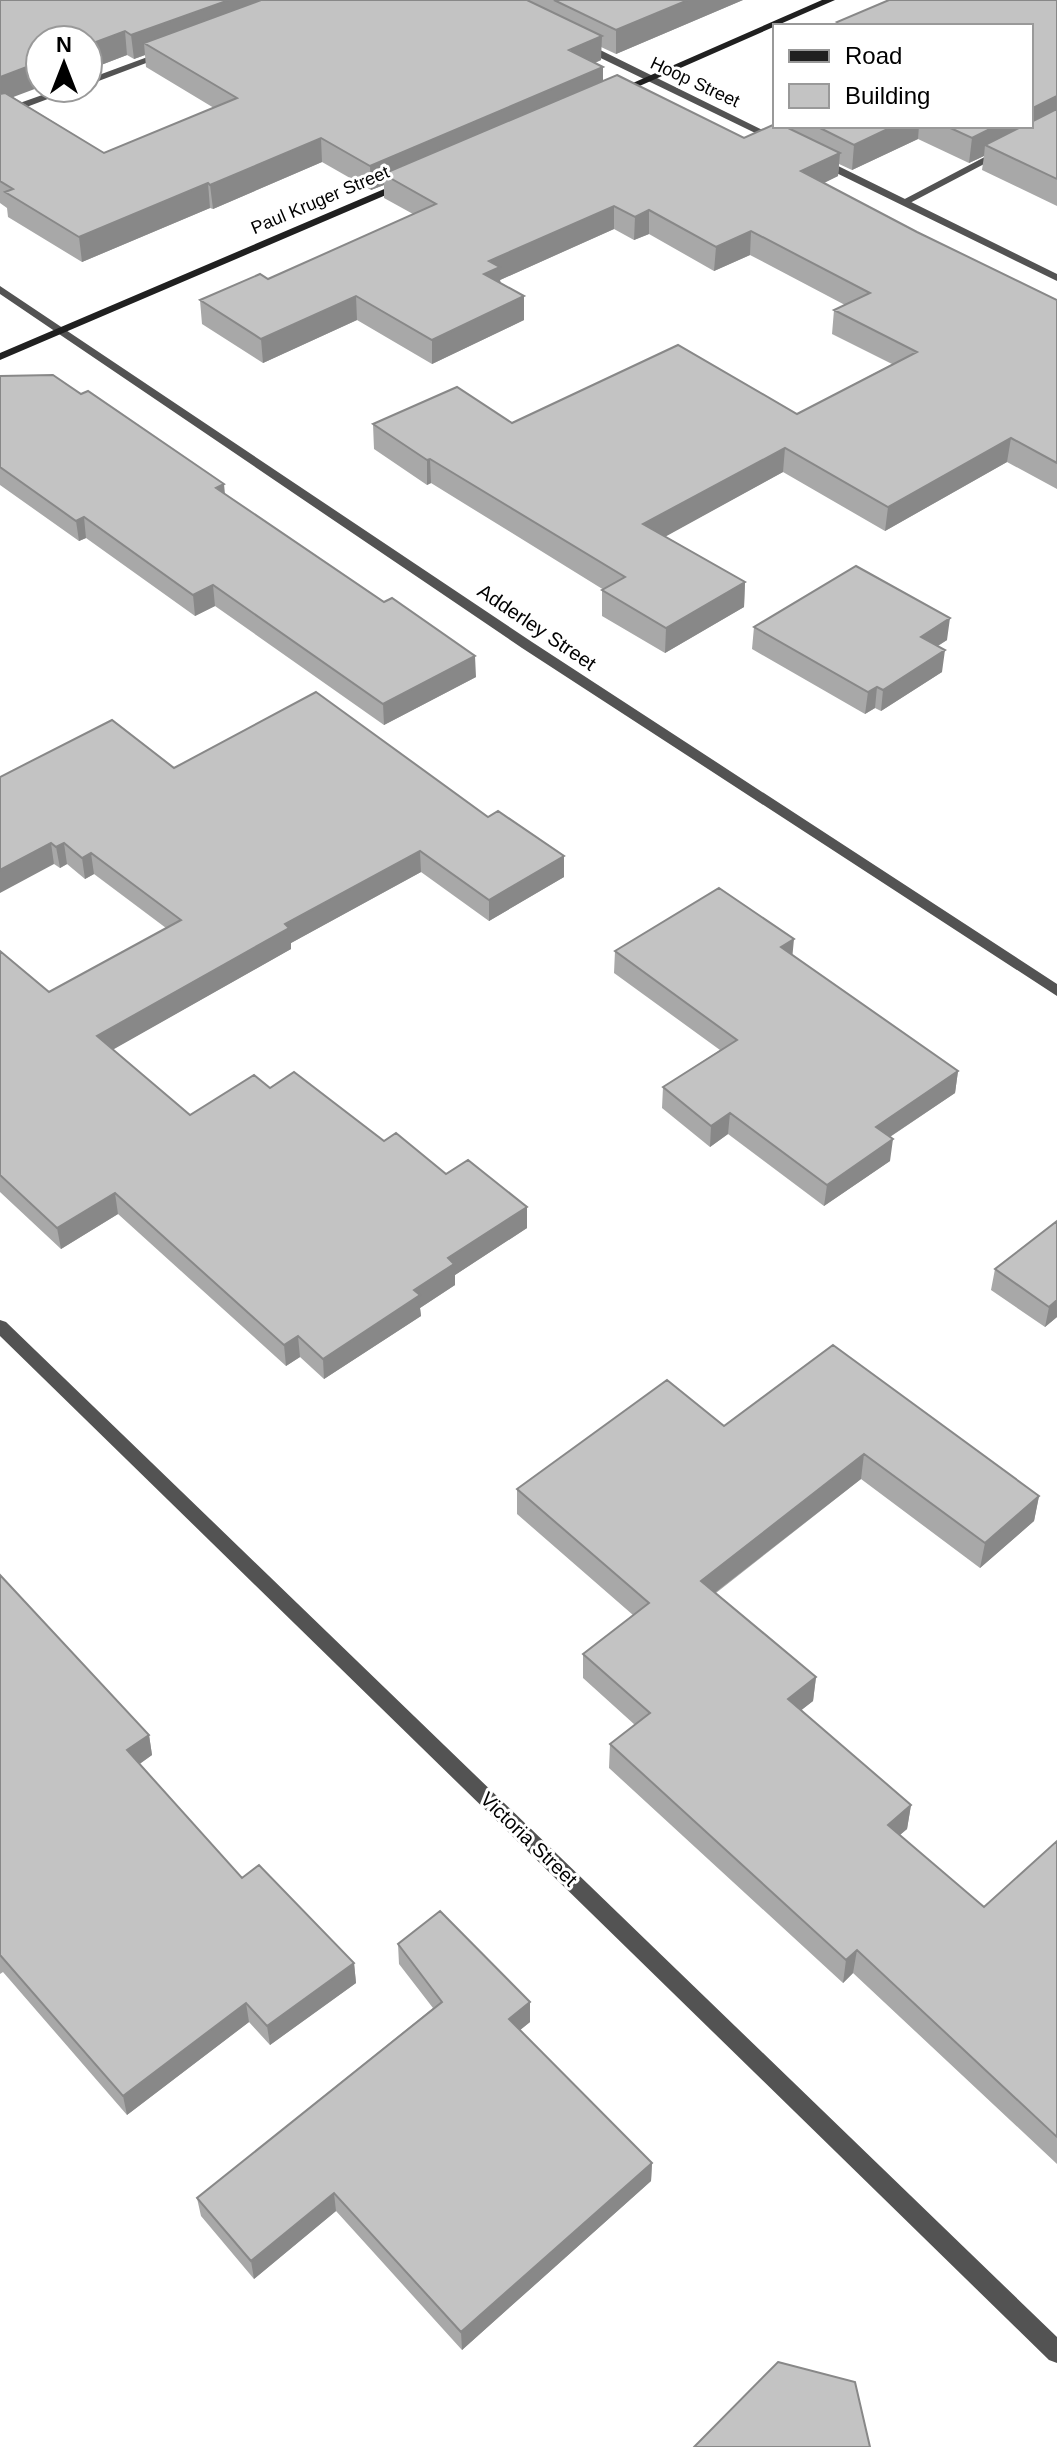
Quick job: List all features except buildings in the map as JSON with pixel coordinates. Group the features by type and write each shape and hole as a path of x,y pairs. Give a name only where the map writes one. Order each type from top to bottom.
{"street":[{"path":"775,24 830,0"},
{"path":"608,96 773,25"},
{"name":"Hoop Street","path":"577,42 793,147"},
{"path":"104,76 178,49"},
{"path":"0,114 28,104"},
{"path":"904,202 1015,146"},
{"path":"807,154 1057,278"},
{"name":"Paul Kruger Street","path":"0,357 421,176"},
{"name":"Adderley Street","path":"0,289 527,645 1057,991"},
{"name":"Victoria Street","path":"0,1326 1057,2352"}]}
